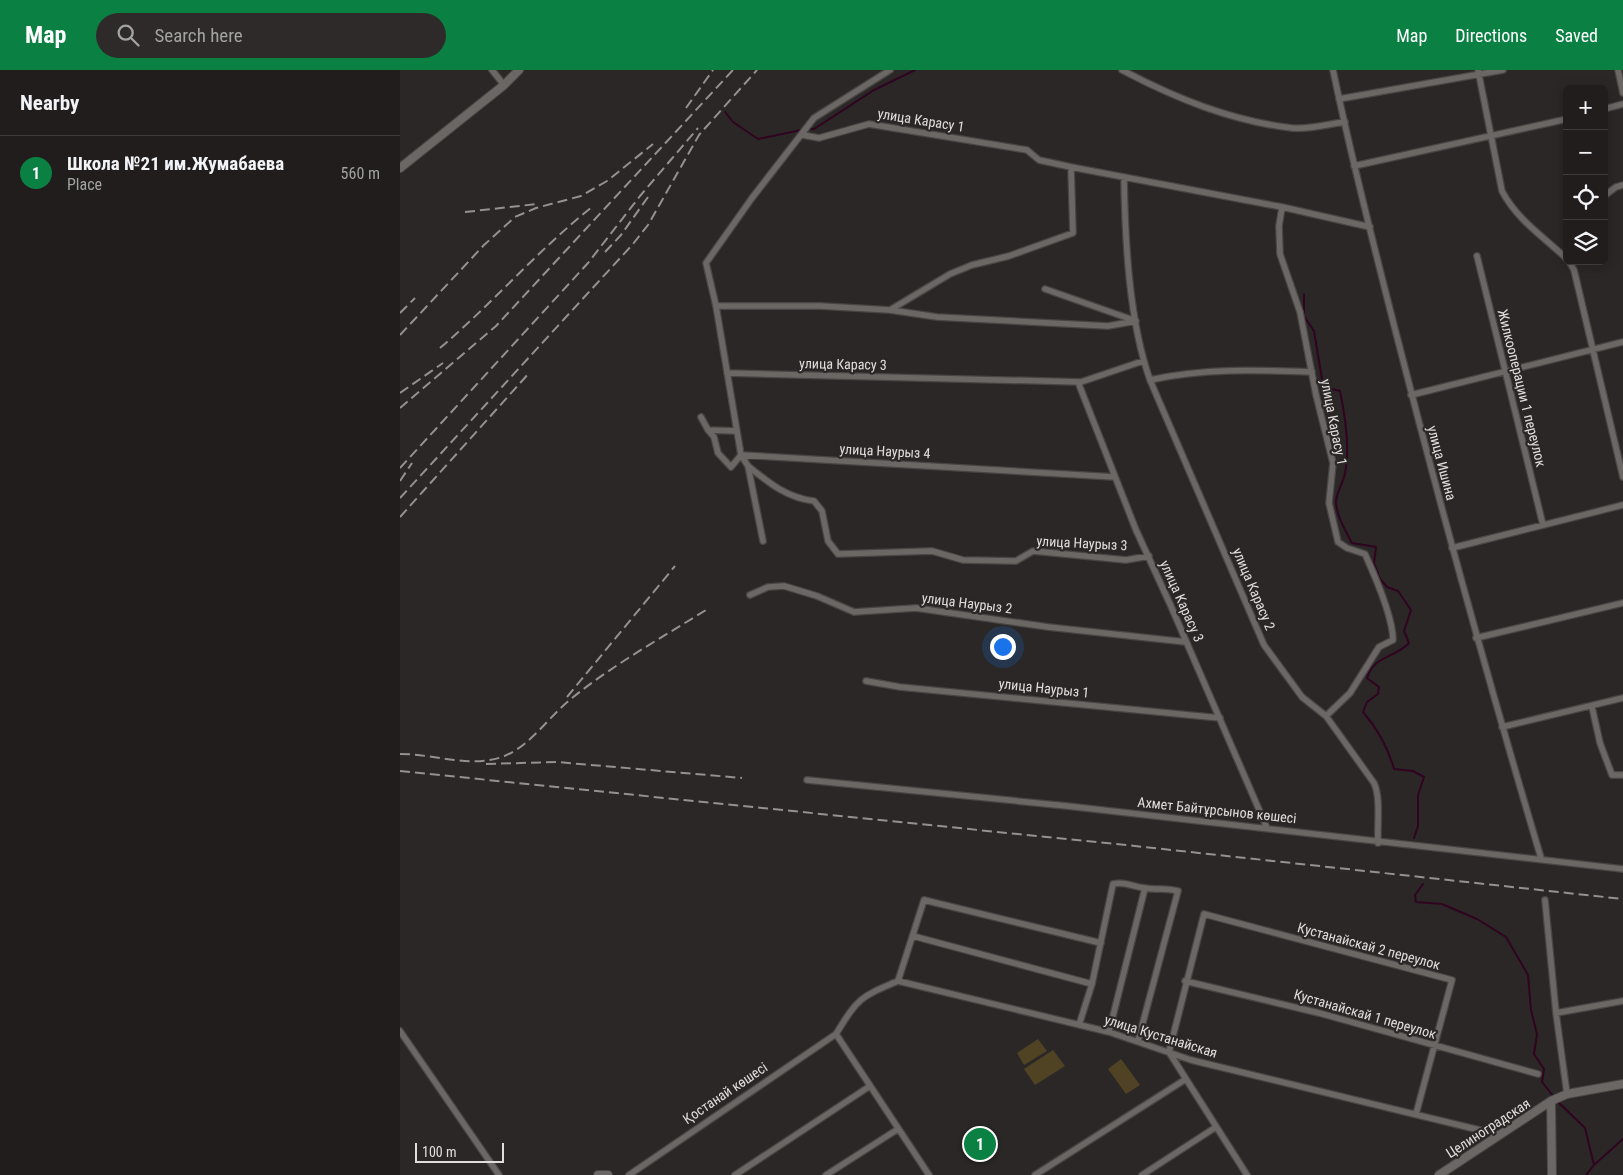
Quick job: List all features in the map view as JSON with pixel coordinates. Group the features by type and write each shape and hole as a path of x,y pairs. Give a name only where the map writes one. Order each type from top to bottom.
{"street":[{"path":"492,70 504,85"},
{"path":"400,168 504,85 519,70"},
{"path":"764,541 748,466 741,455 716,306 706,263 752,198 803,135 814,118 890,70"},
{"path":"1122,70 1164,92 1210,111 1293,128 1345,122"},
{"name":"улица Ишина","path":"1333,70 1354,166 1411,395 1476,638 1541,858"},
{"path":"1339,99 1479,72 1503,70"},
{"path":"1618,70 1623,93"},
{"path":"1479,72 1502,191 1509,204 1534,232 1563,256"},
{"path":"1608,108 1623,104"},
{"path":"1354,166 1563,120"},
{"name":"улица Карасу 1","path":"803,135 819,138 869,124 1027,150 1039,160 1282,207 1370,227"},
{"path":"890,310 950,274 1009,256 1073,233 1071,167"},
{"name":"улица Карасу 2","path":"1124,177 1125,236 1136,321 1143,361 1150,380 1264,645 1302,697 1326,716 1374,783 1379,794 1376,815 1378,842"},
{"path":"1608,193 1616,187 1623,185"},
{"name":"улица Карасу 1","path":"1282,207 1279,226 1280,254 1300,312 1332,463 1329,503 1338,542 1347,548 1365,554 1384,601 1393,633 1393,640 1380,647 1350,693 1326,716"},
{"name":"Жилкооперации 1 переулок","path":"1477,256 1543,525"},
{"path":"1571,265 1574,270 1623,477"},
{"path":"1045,289 1136,321"},
{"path":"716,306 820,306 890,310 937,318 1108,326 1136,321"},
{"path":"1411,395 1623,342"},
{"name":"улица Карасу 3","path":"727,373 1078,382 1143,361"},
{"path":"1150,380 1176,374 1211,371 1312,372"},
{"name":"улица Карасу 3","path":"1078,382 1148,556 1267,828"},
{"path":"701,417 714,438 718,453 731,467 741,455"},
{"path":"708,430 737,431"},
{"name":"улица Наурыз 4","path":"741,455 1115,477"},
{"name":"улица Наурыз 3","path":"748,466 790,496 796,499 814,501 822,511 828,541 838,554 932,551 964,560 1016,561 1033,550 1126,560 1148,556"},
{"path":"1452,548 1623,505"},
{"name":"улица Наурыз 2","path":"750,595 768,588 784,586 817,596 854,612 916,608 1048,627 1186,642"},
{"path":"1476,638 1623,602"},
{"name":"улица Наурыз 1","path":"866,681 900,687 1220,718"},
{"path":"1502,727 1592,707 1623,698"},
{"path":"1592,707 1600,742 1612,775 1623,775"},
{"name":"Ахмет Байтұрсынов көшесі","path":"807,780 1267,828 1378,842 1541,858 1623,869"},
{"path":"1080,1026 1102,943 1113,884 1124,882 1145,888 1160,887 1178,891 1138,1041"},
{"path":"1109,1032 1145,888"},
{"path":"928,1175 836,1034 853,1006 865,994 898,981 924,900 1102,943"},
{"path":"1544,900 1566,1094 1623,1084"},
{"name":"Кустанайскай 2 переулок","path":"1185,981 1204,914 1452,980 1416,1114"},
{"path":"913,936 1092,984"},
{"name":"улица Кустанайская","path":"898,981 1109,1032 1191,1060 1500,1135"},
{"path":"1185,981 1169,1052 1247,1175"},
{"name":"Кустанайскай 1 переулок","path":"1185,981 1319,1013 1434,1047 1538,1074"},
{"path":"1556,1013 1623,1002"},
{"path":"400,1031 499,1175"},
{"name":"Қостанай көшесі","path":"628,1175 836,1034"},
{"path":"1035,1175 1186,1079"},
{"path":"735,1175 870,1086"},
{"name":"Целиноградская","path":"1439,1175 1550,1101 1566,1094"},
{"path":"1550,1101 1552,1175"},
{"path":"1142,1175 1216,1127"},
{"path":"826,1175 898,1129"},
{"path":"598,1175 608,1175"}],"shaded area":[{"path":"1038,1039 1047,1051 1024,1065 1017,1053"},
{"path":"1053,1050 1065,1066 1035,1085 1024,1069"},
{"path":"1121,1059 1140,1085 1126,1094 1108,1069"}],"waterway":[{"path":"809,129 814,129 874,90 915,70"},
{"path":"725,112 733,122 758,139 801,130"},
{"path":"1304,294 1304,316 1314,331 1322,379 1328,388 1340,391 1344,411 1347,454 1345,473 1336,499 1338,513 1352,543 1376,547 1374,563 1380,579 1387,587 1398,591 1411,610 1404,631 1409,643 1374,665 1367,678 1379,687 1378,694 1367,702 1363,712 1389,753 1394,769 1413,771 1424,777 1418,795 1418,826 1414,838"},
{"path":"1423,884 1415,895 1416,902 1442,904 1477,919 1506,937 1528,975 1531,1010 1537,1034 1534,1054 1544,1069 1542,1082 1554,1097"},
{"path":"1557,1101 1585,1128 1594,1165 1586,1175"},
{"path":"1594,1165 1623,1139"}],"railway":[{"path":"686,108 713,70"},
{"path":"400,408 496,326 733,70"},
{"path":"400,498 633,244 648,225 699,135 757,70"},
{"path":"400,468 588,263 640,196 698,128"},
{"path":"400,335 484,245 515,217 536,208 581,196 607,181 653,144"},
{"path":"605,252 621,235 648,197"},
{"path":"465,212 537,204"},
{"path":"440,348 553,241 592,207"},
{"path":"400,313 415,298"},
{"path":"400,393 443,363"},
{"path":"400,517 530,372"},
{"path":"400,481 412,463"},
{"path":"567,697 675,566"},
{"path":"400,754 464,761 489,760 502,757 522,746 564,705 604,674 706,610"},
{"path":"486,764 557,762 742,778"},
{"path":"400,771 1135,846 1623,899"}],"place":[{"name":"Школа №21 им.Жумабаева","path":"980,1144"}]}
